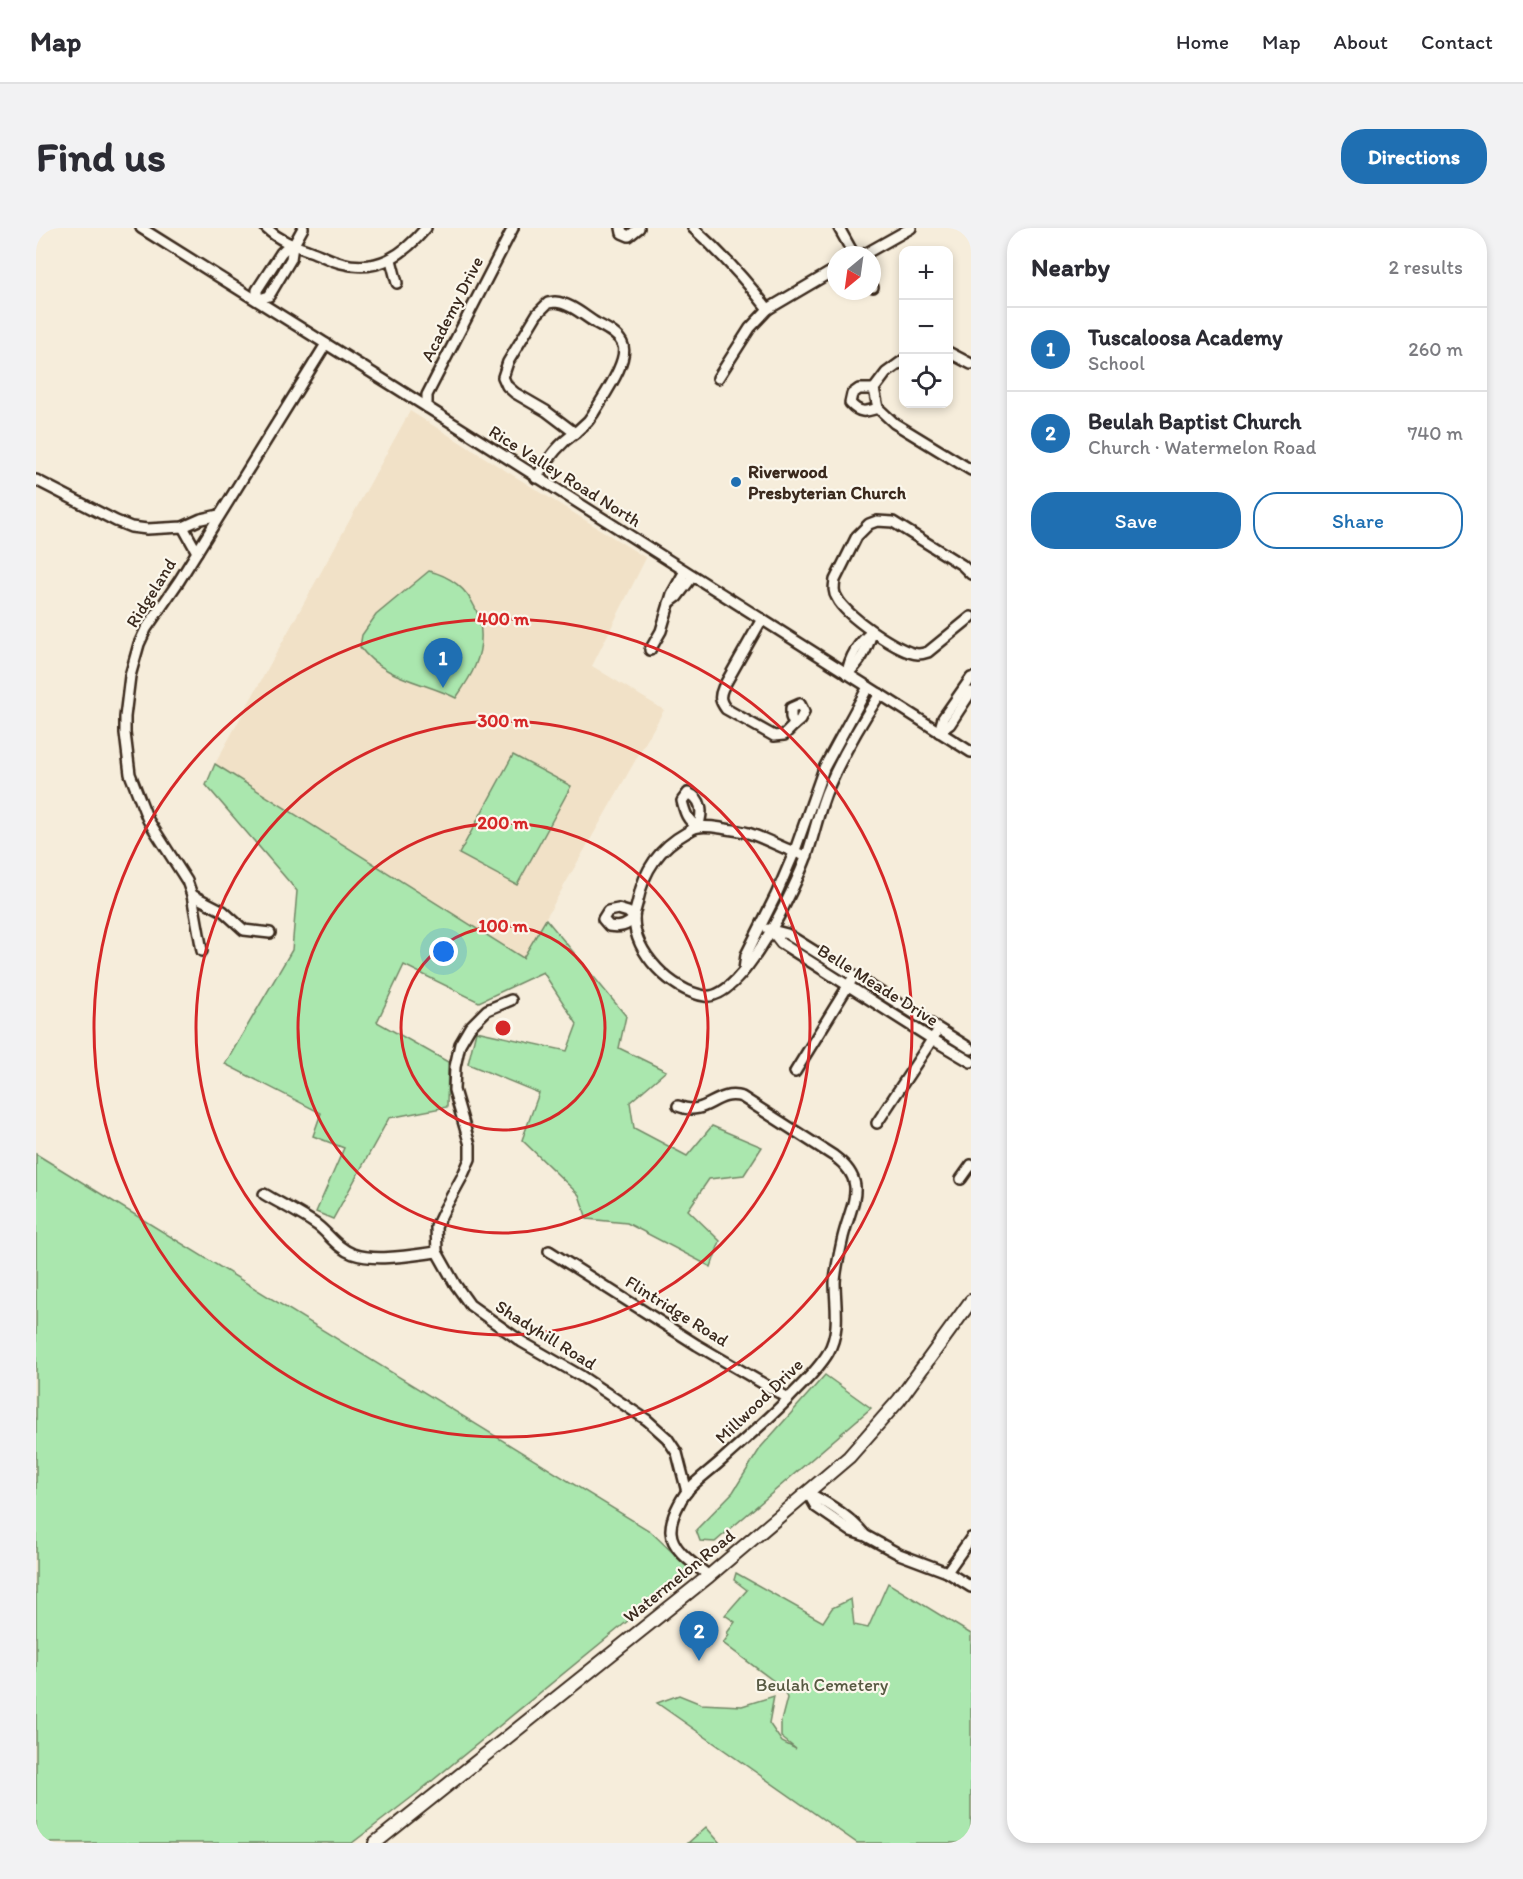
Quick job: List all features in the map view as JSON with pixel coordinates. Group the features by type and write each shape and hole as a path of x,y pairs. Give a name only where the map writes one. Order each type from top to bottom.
{"main road":[{"name":"Watermelon Road","path":"375,1843 709,1576 849,1458 896,1404 971,1301"}],"street":[{"name":"Rice Valley Road North","path":"141,228 971,752"},
{"path":"266,228 277,238 293,246 350,265 366,266 391,260 426,228"},
{"path":"257,300 268,296 291,259 293,246 303,228"},
{"name":"Academy Drive","path":"427,407 427,395 513,228"},
{"path":"621,228 622,233 628,236 639,228"},
{"path":"693,228 730,263 768,309"},
{"path":"839,228 849,246"},
{"path":"879,246 911,228"},
{"path":"391,260 397,283"},
{"path":"718,378 750,328 768,309 827,274"},
{"path":"536,478 563,442 575,433 588,422 620,365 624,350 615,334 568,305 549,303 537,314 508,362 503,377 507,386 515,393 546,411 575,433"},
{"name":"Ridgeland","path":"202,951 192,895 187,881 156,834 141,805 130,774 124,725 127,692 139,644 158,610 197,552 326,345"},
{"path":"952,354 971,364"},
{"path":"878,408 865,412 856,410 850,403 852,394 859,389 874,388 886,373 899,363"},
{"path":"874,388 878,408 894,423 971,470"},
{"name":"Ridgeland","path":"36,480 131,527 147,529 183,527 201,519 219,515"},
{"path":"971,574 962,565 893,522 877,521 863,529 853,543 835,580 834,588 839,603 872,632 904,649 920,654 935,648 971,617"},
{"path":"183,527 197,552"},
{"path":"650,650 661,631 669,603 678,597 689,573"},
{"path":"762,619 720,694 720,702 726,709 774,736 784,735 794,725"},
{"path":"752,638 772,625"},
{"path":"847,674 849,662 863,639 872,632"},
{"path":"939,732 943,718 971,678"},
{"path":"744,970 746,955 794,853 824,768 868,687"},
{"path":"939,732 950,724 971,692"},
{"path":"807,855 794,853 747,833 715,828 698,827 675,839 662,850 644,877 634,918 641,945 654,965 671,982 685,991 708,997 723,992 736,981 754,960 796,882 807,855 828,786 880,694"},
{"path":"192,895 223,912 244,930 270,933"},
{"name":"Belle Meade Drive","path":"761,925 787,934 971,1049"},
{"name":"Belle Meade Drive","path":"771,930 781,943 932,1040 971,1062"},
{"path":"795,1072 854,976"},
{"path":"264,1194 318,1226 334,1242 353,1254 370,1257 437,1252 436,1227 470,1159 470,1145 454,1090 455,1067 460,1044 470,1027 487,1010 511,1000"},
{"path":"877,1123 939,1029"},
{"name":"Millwood Drive","path":"678,1106 687,1110 695,1110 726,1096 742,1097 834,1156 847,1166 855,1181 854,1197 836,1271 837,1321 832,1345 818,1366 772,1415 687,1492 675,1516 671,1532 678,1548 709,1576"},
{"path":"961,1179 971,1165"},
{"name":"Flintridge Road","path":"549,1251 697,1345 788,1398"},
{"name":"Shadyhill Road","path":"437,1252 470,1305 522,1342 590,1382 647,1420 667,1438 677,1453 687,1492"},
{"path":"808,1493 855,1524 866,1536 899,1554 947,1572 971,1587"},
{"path":"947,1572 971,1538"}],"shaded area":[{"path":"410,411 646,558 592,666 664,710 523,958 215,764"}],"green space":[{"path":"429,571 457,584 475,607 480,621 480,651 471,675 456,698 392,673 380,666 360,647 362,635 376,615"},
{"path":"513,755 571,786 517,885 459,854"},
{"path":"215,764 523,958 546,919 626,1016 619,1048 666,1071 630,1102 634,1128 687,1156 712,1126 762,1147 744,1175 709,1179 688,1210 720,1241 711,1267 627,1223 587,1219 579,1195 522,1140 539,1093 468,1064 476,1031 567,1051 577,1024 543,972 479,1002 404,965 377,1022 448,1062 447,1107 389,1118 333,1219 316,1212 344,1148 313,1136 321,1113 225,1064 292,950 297,891 206,785"},
{"path":"36,1154 650,1531 689,1568 662,1593 416,1794 352,1843 36,1843"},
{"path":"825,1375 871,1408 715,1542 700,1541 696,1530 733,1492 761,1447"},
{"name":"Beulah Cemetery","path":"736,1573 823,1622 832,1608 851,1599 854,1625 868,1628 888,1583 971,1634 971,1843 857,1843 657,1703 679,1695 701,1704 742,1706 774,1696 769,1723 782,1742 796,1749 781,1737 781,1721 787,1698 783,1688 723,1643 735,1622 725,1615 747,1590 734,1580"},
{"path":"706,1827 720,1843 688,1843"}],"place":[{"name":"Riverwood Presbyterian Church","path":"736,482"},
{"name":"Tuscaloosa Academy","path":"443,688"},
{"name":"Beulah Baptist Church","path":"699,1661"}]}
